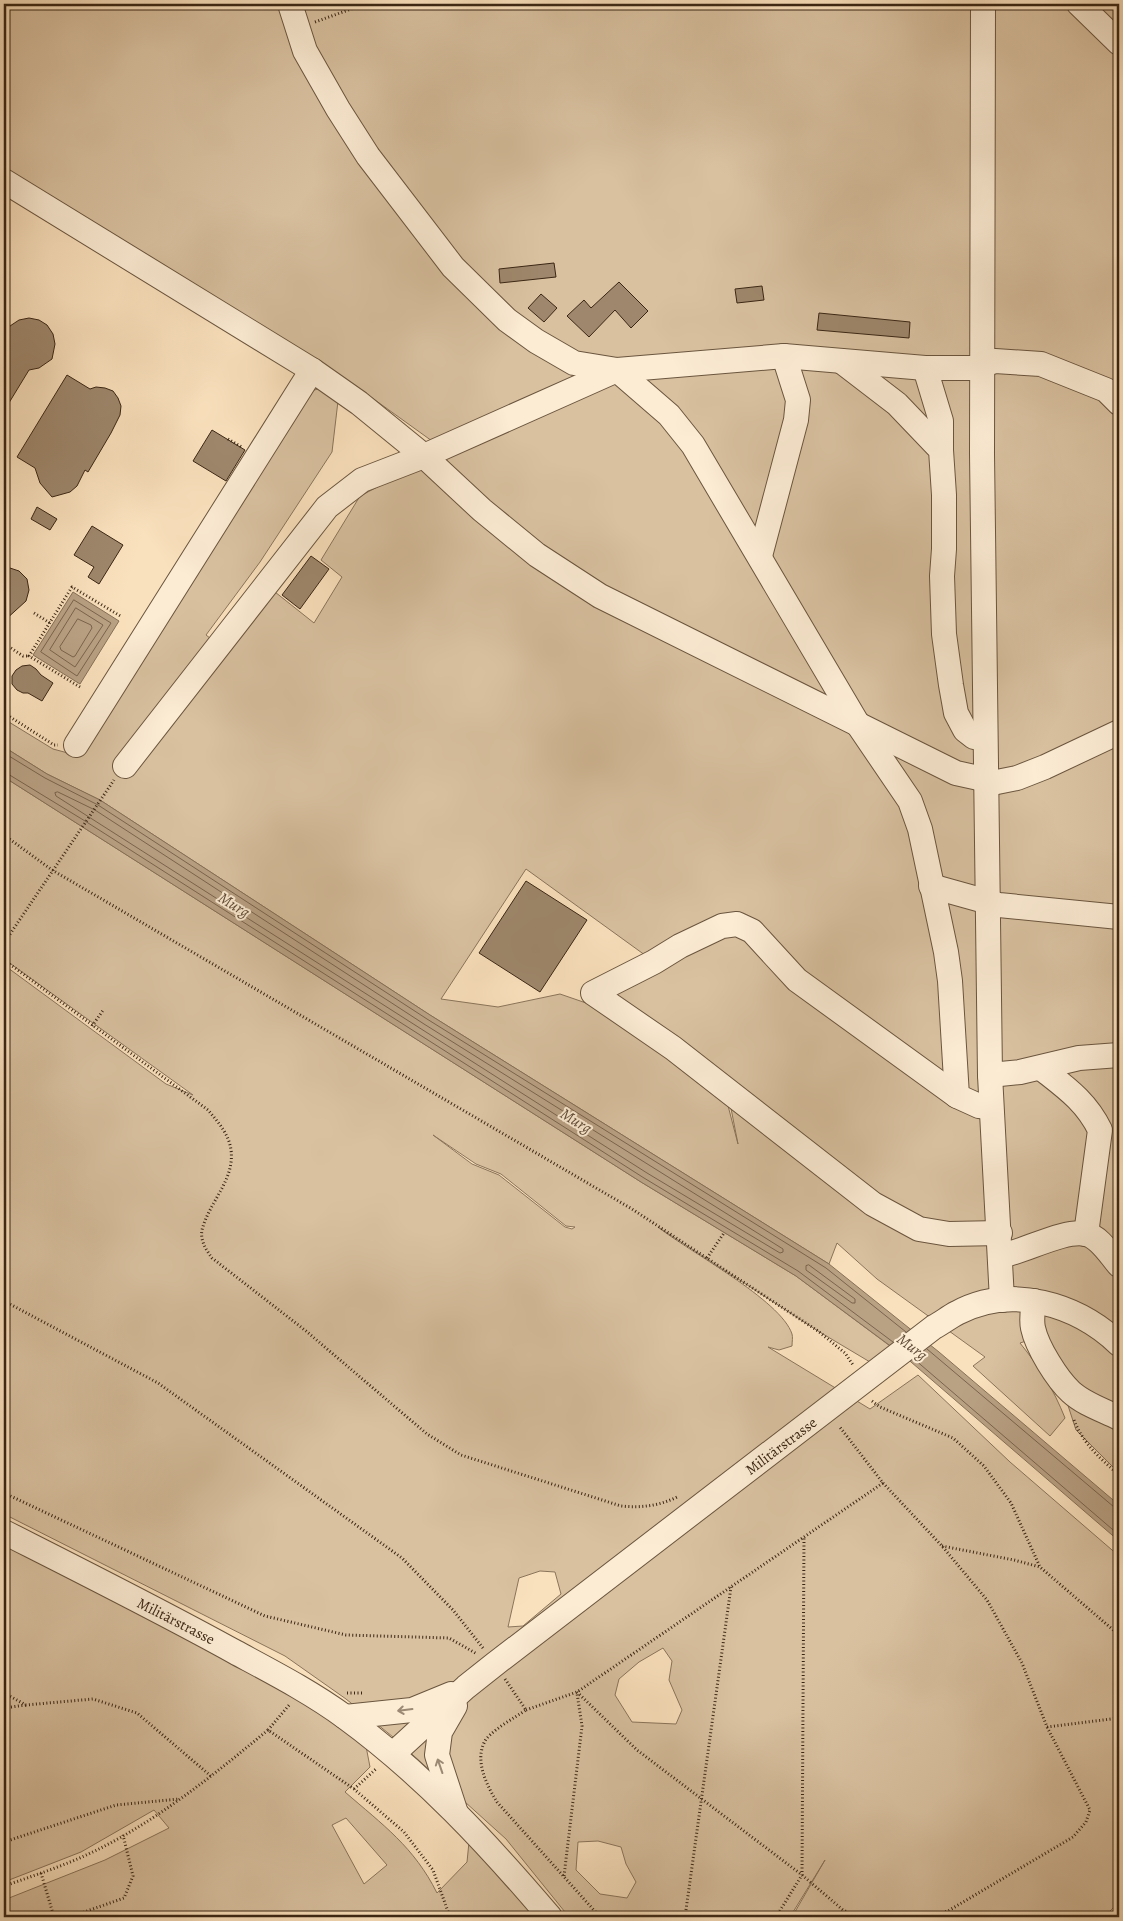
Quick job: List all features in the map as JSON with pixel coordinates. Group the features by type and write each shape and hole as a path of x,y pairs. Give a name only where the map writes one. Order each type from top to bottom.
{"street":[{"path":"290,4 305,51 363,148 453,267 507,320 536,341 574,363 617,370 784,356 924,368 973,368 995,362 1041,364 1106,390 1119,403"},
{"path":"983,4 984,365 982,464 990,1108 1002,1300"},
{"path":"1079,4 1119,43"},
{"path":"4,181 312,370 359,403 424,456 482,510 537,555 600,596 859,726 956,773 996,782 1016,778 1045,767 1119,732"},
{"path":"760,556 798,400 784,356"},
{"path":"840,360 897,404 941,450"},
{"path":"924,368 940,421 944,495 942,576 944,634 951,685 956,713 965,730 974,737 985,738"},
{"path":"76,745 312,370"},
{"path":"125,766 327,507 362,480 424,456 617,370"},
{"path":"617,370 669,415 693,445 859,726 910,801 920,829 946,952 950,981 956,1096"},
{"path":"932,886 988,902 1119,917"},
{"path":"990,1108 979,1106 956,1096 797,980 752,931 737,924 722,926 680,946 654,962 593,993 673,1048 873,1204 919,1229 1000,1245 1013,1254 1066,1234 1086,1234 1100,1242 1119,1265"},
{"path":"990,1075 1041,1068 1079,1058 1119,1055"},
{"path":"1041,1068 1080,1100 1092,1114 1100,1130 1086,1234"},
{"name":"Militärstrasse","path":"393,1754 466,1687 495,1664 828,1410 866,1391 887,1364 957,1313 973,1306 1002,1300 1034,1301 1065,1308 1090,1322 1119,1344"},
{"path":"1034,1301 1033,1329 1050,1365 1071,1392 1082,1400 1119,1418"},
{"name":"Militärstrasse","path":"4,1532 204,1635 302,1689 345,1717 393,1754 456,1812 495,1853 550,1917"},
{"name":"Militärstrasse","path":"345,1717 412,1710 466,1687"},
{"name":"Militärstrasse","path":"456,1812 437,1755 440,1732 466,1687"}],"path":[{"path":"298,28 365,4"},
{"path":"228,439 245,449"},
{"path":"29,656 72,587 122,617"},
{"path":"34,613 50,623"},
{"path":"11,648 23,656 29,656 80,688"},
{"path":"4,713 54,745 76,745"},
{"path":"4,943 100,800"},
{"path":"4,835 52,870 632,1209 818,1331 845,1352 866,1391 880,1406 953,1438 984,1466 1011,1503 1040,1567 1119,1635"},
{"path":"4,960 208,1110 224,1130 231,1150 231,1169 202,1231 204,1246 212,1258 306,1331 427,1434 461,1456 621,1506 639,1508 666,1503 684,1493"},
{"path":"92,1026 104,1009"},
{"path":"707,1258 724,1233"},
{"path":"4,1301 158,1383 402,1558 453,1610 495,1664 526,1710"},
{"path":"844,1369 851,1363"},
{"path":"828,1410 883,1483 942,1546 987,1600 1022,1663 1047,1727 1090,1810 1086,1822 1073,1836 948,1912 927,1917"},
{"path":"1074,1419 1078,1431 1090,1449 1119,1475"},
{"path":"600,1917 497,1802 487,1786 481,1758 484,1742 500,1727 526,1710 577,1692 883,1483"},
{"path":"4,1493 266,1616 346,1635 449,1638 495,1664"},
{"path":"776,1917 802,1875 804,1537"},
{"path":"942,1546 1040,1567"},
{"path":"685,1917 731,1587"},
{"path":"4,1886 83,1856 123,1835 182,1798 212,1777 268,1730 302,1689"},
{"path":"577,1692 637,1750 802,1875 843,1910 859,1917"},
{"path":"564,1876 582,1726 577,1692"},
{"path":"4,1693 26,1705"},
{"path":"4,1708 93,1699 137,1713 212,1777"},
{"path":"1047,1727 1119,1718"},
{"path":"268,1730 354,1790 404,1832 433,1870 450,1917"},
{"path":"354,1790 393,1754"},
{"path":"4,1842 116,1805 182,1798"},
{"path":"70,1917 124,1898 133,1876 123,1835"},
{"path":"41,1873 54,1917"}],"shaded area":[{"path":"4,4 1119,4 1119,1473 1076,1430 1045,1335 1020,1343 1046,1379 1065,1418 1050,1436 973,1366 985,1357 877,1279 837,1243 829,1264 430,1015 100,800 47,774 4,747 4,719 53,749 79,756 307,392 318,389 338,401 332,452 260,562 206,635 219,645 275,592 314,623 342,577 321,560 360,496 397,477 432,441 350,382 4,168","holes":["526,869 649,958 605,994 725,1078 738,1144 726,1098 589,1004 560,994 498,1007 441,999"]},
{"path":"4,777 641,1182 796,1276 890,1346 870,1362 818,1331 658,1227 771,1306 792,1334 792,1346 779,1350 768,1347 870,1409 918,1375 1010,1462 1119,1556 1119,1902 1104,1917 792,1917 825,1860 790,1917 569,1917 506,1839 393,1737 346,1699 285,1656 4,1514 4,965 166,1084 193,1095 4,959","holes":["433,1135 476,1164 501,1174 566,1226 575,1227 572,1229 565,1227 499,1175 472,1164","540,1571 555,1572 561,1594 523,1626 508,1627 519,1578","663,1648 672,1661 669,1680 682,1710 676,1724 632,1722 615,1695 619,1679 639,1662","598,1841 621,1847 626,1864 636,1882 627,1898 600,1894 576,1870 578,1842"]},
{"path":"4,1540 269,1680 365,1741 370,1767 345,1792 385,1826 408,1850 418,1862 437,1893 467,1862 469,1842 534,1917 4,1917 4,1900 105,1860 169,1828 154,1810 81,1852 4,1882","holes":["346,1818 387,1865 364,1884 332,1825"]}],"water":[{"path":"73,592 119,621 80,684 33,655"},
{"name":"Murg","path":"4,747 47,774 100,800 430,1015 829,1264 939,1352 1119,1505 1119,1541 904,1356 796,1276 641,1182 4,777"}],"building":[{"path":"554,263 556,277 500,283 499,269"},
{"path":"619,282 648,311 631,328 615,310 589,337 567,316 584,300 591,308"},
{"path":"762,286 764,300 737,303 735,289"},
{"path":"541,294 557,308 544,322 528,308"},
{"path":"819,313 910,322 909,338 817,330"},
{"path":"29,318 39,320 47,325 53,334 55,344 52,359 39,368 29,370 4,411 5,334 10,326 19,320"},
{"path":"67,375 90,389 96,387 113,391 121,406 120,415 88,472 85,470 77,486 70,492 52,497 40,483 35,468 17,457"},
{"path":"212,430 245,450 226,481 193,461"},
{"path":"37,507 57,519 50,530 31,519"},
{"path":"92,526 123,545 99,584 88,577 94,567 74,555"},
{"path":"311,556 329,569 300,609 282,595"},
{"path":"4,566 19,571 27,579 29,590 26,601 4,621"},
{"path":"30,665 53,683 42,701 28,693 17,690 12,684 12,676 16,670 22,666"},
{"path":"526,881 587,920 540,992 479,953"}]}
